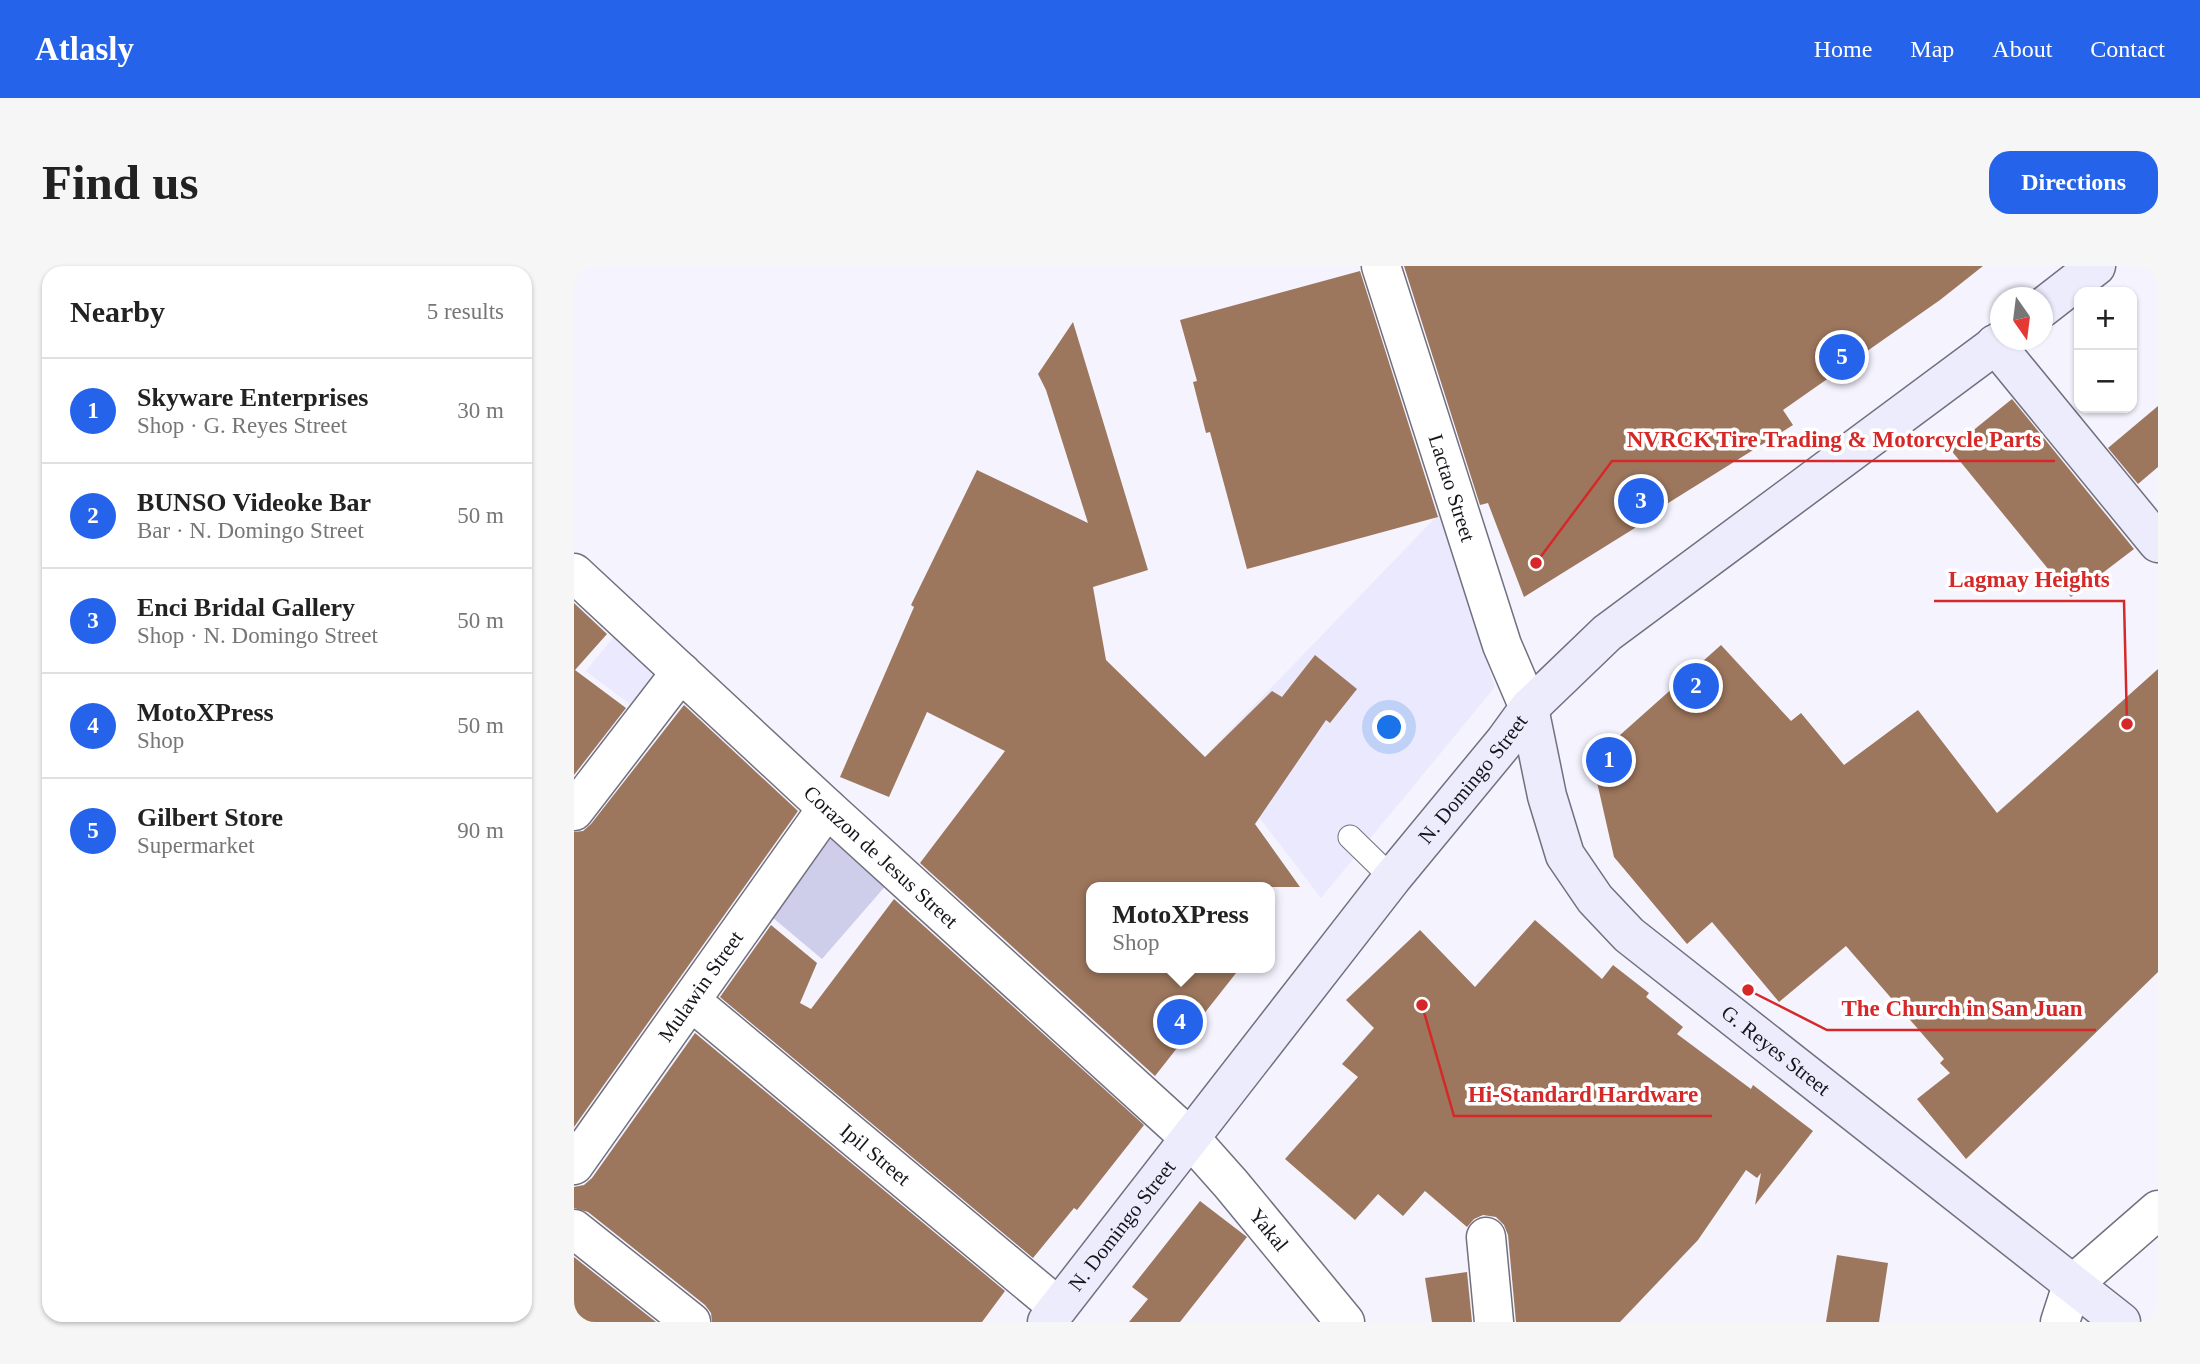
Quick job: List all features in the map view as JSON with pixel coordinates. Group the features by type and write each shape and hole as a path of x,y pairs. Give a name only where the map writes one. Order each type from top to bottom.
{"main road":[{"path":"2053,299 2096,266"},
{"name":"N. Domingo Street","path":"1052,1314 1392,878 1530,708 1607,633 1990,348"},
{"path":"2004,350 2158,543"},
{"name":"G. Reyes Street","path":"1530,708 1547,796 1565,855 1595,899 1629,935 2121,1322"}],"street":[{"name":"Lactao Street","path":"1381,266 1502,645 1530,708"},
{"name":"Corazon de Jesus Street","path":"574,573 1191,1139"},
{"path":"574,811 681,672"},
{"name":"Mulawin Street","path":"574,1165 828,808"},
{"name":"Ipil Street","path":"691,1000 1052,1314"},
{"name":"Yakal","path":"1191,1139 1345,1322"},
{"path":"2060,1322 2073,1285 2158,1210"},
{"path":"574,1229 691,1322"},
{"path":"1486,1237 1494,1322"}],"lane":[{"path":"1350,837 1392,878"}],"shaded area":[{"path":"1439,514 1495,687 1321,898 1209,752"},
{"path":"622,627 664,660 630,704 586,671"},
{"path":"831,835 888,883 822,959 766,912"}],"building":[{"path":"1404,266 1983,266 1940,300 1783,410 1793,425 1524,597 1488,503 1480,505"},
{"path":"1360,271 1438,517 1247,569 1210,432 1206,433 1193,382 1197,381 1180,320"},
{"path":"1073,322 1148,570 1093,587 1106,660 1205,757 1272,691 1282,697 1315,655 1357,689 1330,723 1326,720 1255,824 1300,887 1275,887 1275,882 1086,882 1086,973 1236,973 1155,1076 920,863 1005,751 927,712 889,797 840,777 914,607 911,605 977,470 1088,523 1046,390 1038,374"},
{"path":"2012,399 2134,549 2071,597 1950,449"},
{"path":"2158,406 2158,467 2138,484 2108,448"},
{"path":"574,603 607,634 575,670 626,708 574,775"},
{"path":"1721,645 1791,721 1801,713 1844,765 1918,710 1997,813 2158,669 2158,972 1966,1159 1917,1099 1950,1073 1940,1063 1944,1059 1846,946 1779,1002 1712,922 1687,944 1614,857 1592,760"},
{"path":"684,705 798,811 574,1127 574,832 583,831 591,824"},
{"path":"894,899 1144,1125 1077,1210 1074,1208 1033,1258 720,997 771,925 817,963 800,1003 811,1009"},
{"path":"1535,920 1602,979 1613,965 1649,993 1646,997 1683,1027 1677,1034 1751,1089 1753,1085 1813,1131 1755,1205 1761,1173 1757,1178 1746,1170 1698,1240 1620,1322 1516,1322 1508,1235 1504,1225 1496,1217 1483,1215 1474,1219 1467,1227 1425,1191 1403,1216 1378,1194 1355,1220 1285,1159 1358,1077 1342,1064 1374,1028 1346,1000 1420,930 1475,987"},
{"path":"695,1033 1005,1291 982,1322 712,1322 711,1313 705,1305 588,1212 574,1208 574,1187 584,1185 592,1178"},
{"path":"1200,1201 1247,1237 1180,1322 1129,1322 1148,1299 1132,1287"},
{"path":"1837,1255 1888,1263 1879,1322 1826,1322"},
{"path":"574,1257 656,1322 574,1322"},
{"path":"1467,1272 1472,1322 1432,1322 1425,1278"}],"place":[{"name":"Gilbert Store","path":"1842,357"},
{"name":"Enci Bridal Gallery","path":"1641,501"},
{"name":"NVRCK Tire Trading & Motorcycle Parts","path":"1536,563"},
{"name":"BUNSO Videoke Bar","path":"1696,686"},
{"name":"Lagmay Heights","path":"2127,724"},
{"name":"Skyware Enterprises","path":"1609,760"},
{"name":"The Church in San Juan","path":"1748,990"},
{"name":"Hi-Standard Hardware","path":"1422,1005"},
{"name":"MotoXPress","path":"1180,1022"}]}
